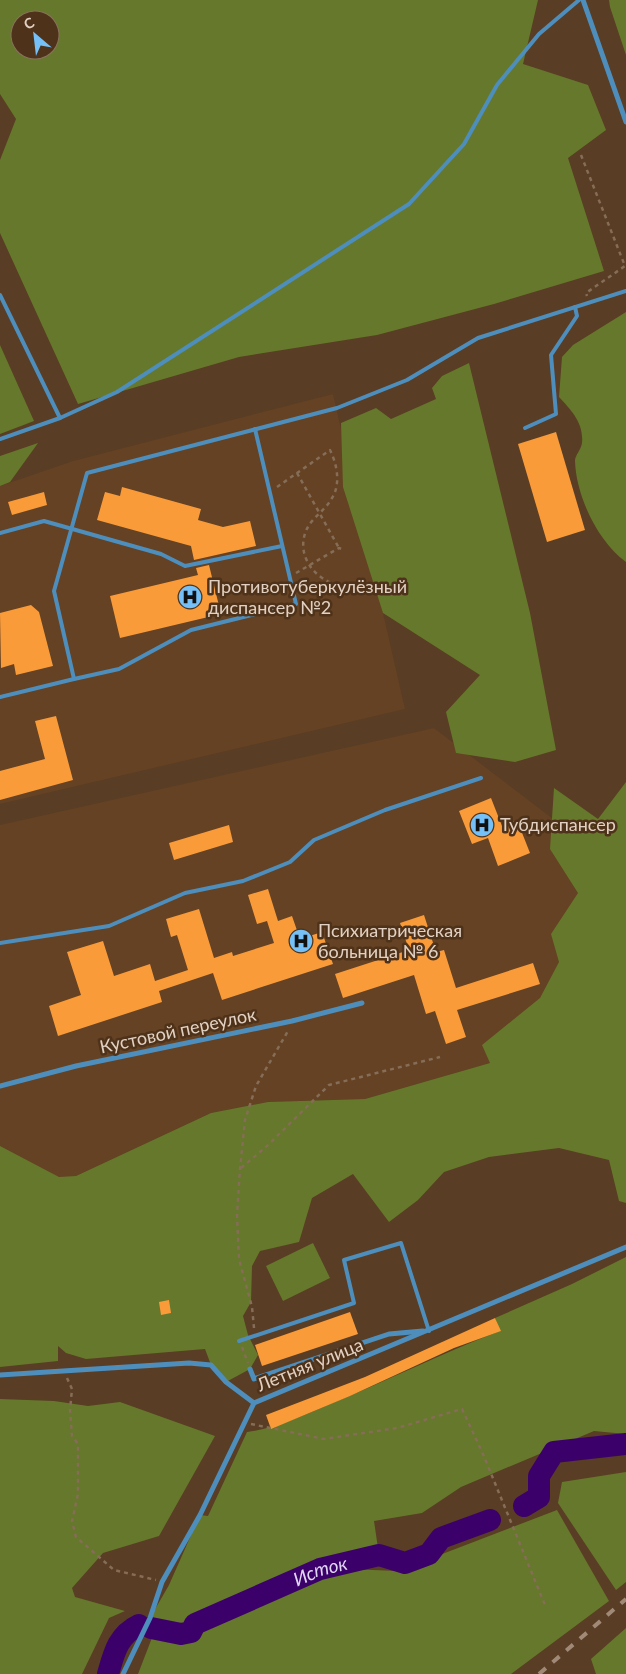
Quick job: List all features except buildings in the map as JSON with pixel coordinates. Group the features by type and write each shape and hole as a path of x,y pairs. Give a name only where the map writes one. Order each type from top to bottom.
{"street":[{"path":"583,0 626,122"},
{"name":"Кустовой переулок","path":"0,1086 76,1066 292,1021 362,1003"},
{"name":"Летняя улица","path":"123,1674 150,1618 162,1582 200,1515 254,1403 626,1247"},
{"path":"250,1369 254,1379 389,1334 429,1331"},
{"path":"0,1375 188,1362 211,1365 226,1382 254,1403"}],"lane":[{"path":"0,439 60,418 117,392 409,204 464,144 497,85 539,34 579,0"},
{"path":"74,679 54,591 87,473 336,408 407,380 478,338 626,291"},
{"path":"0,295 60,418"},
{"path":"526,428 556,414 551,355 577,316 575,306"},
{"path":"0,697 118,669 191,630 296,604 255,429"},
{"path":"0,533 44,520 161,554 185,566 282,546"},
{"path":"0,943 109,926 185,893 243,881 290,862 314,840 385,810 481,778"},
{"path":"239,1341 354,1303 344,1260 400,1243 429,1331"}],"path":[{"path":"581,155 625,266 586,293 588,302"},
{"path":"270,492 330,450 336,466 337,481 333,498 310,524 304,539 305,556 309,566 321,579 332,585 344,586"},
{"path":"297,473 339,548 345,550"},
{"path":"289,577 339,548"},
{"path":"256,1336 251,1314 252,1307 239,1259 237,1216 245,1120 256,1086 278,1052 292,1021"},
{"path":"240,1169 267,1146 329,1085 440,1057"},
{"path":"239,1341 250,1369"},
{"path":"63,1370 72,1389 70,1410 72,1436 78,1444 78,1494 72,1521 76,1537 114,1570 162,1582"},
{"path":"244,1423 324,1439 397,1428 462,1410 484,1454 545,1606"}],"shaded area":[{"name":"Противотуберкулёзный диспансер №2","path":"333,394 405,709 0,804 0,486 73,461"},
{"name":"Психиатрическая больница № 6","path":"434,728 578,838 626,1044 490,1063 365,1099 268,1102 211,1113 76,1176 0,1192 0,825"}],"green space":[{"path":"0,0 538,0 523,64 588,85 606,130 568,158 604,271 494,304 377,335 239,357 78,404 0,233 0,160 16,119 0,94"},
{"path":"609,0 626,0 626,55 610,7"},
{"path":"626,312 626,562 606,543 584,503 576,475 575,461 582,443 581,429 576,417 559,397 562,357 573,345"},
{"path":"0,345 34,421 0,434"},
{"path":"469,363 530,613 556,750 515,762 456,753 446,712 480,675 383,613 343,487 341,423 376,408 391,419 436,399 432,388 442,376"},
{"path":"38,443 10,482 0,486 0,456"},
{"path":"626,782 626,1203 619,1201 609,1160 559,1148 489,1157 444,1172 418,1200 389,1222 353,1174 312,1198 299,1242 260,1251 252,1266 251,1302 243,1316 248,1335 258,1355 250,1369 226,1382 211,1365 205,1349 86,1359 66,1353 58,1346 58,1361 0,1367 0,1146 59,1177 76,1176 211,1113 268,1102 365,1099 490,1063 482,1045 540,998 559,962 551,934 578,893 550,849 554,788 598,819"},
{"path":"313,1243 330,1278 283,1301 266,1266"},
{"path":"626,1257 626,1434 594,1431 461,1487 422,1513 374,1521 379,1555 323,1568 398,1571 557,1510 609,1601 511,1674 138,1674 155,1630 151,1628 150,1618 169,1585 200,1515 208,1516 247,1432 279,1425 500,1331 495,1318 572,1284"},
{"path":"0,1399 54,1401 88,1406 120,1402 215,1436 159,1536 103,1553 72,1588 75,1597 125,1611 109,1618 82,1674 0,1674"},
{"path":"626,1472 626,1582 616,1590 558,1503 562,1482"},
{"path":"626,1628 626,1674 596,1674 591,1659"}],"waterway":[{"name":"Исток","path":"524,1506 539,1497 539,1476 554,1452 626,1444"},
{"name":"Исток","path":"151,1628 181,1634 191,1632 195,1624 320,1569 379,1555 405,1563 429,1554 441,1538 490,1520"},
{"name":"Исток","path":"108,1674 118,1645 126,1634 139,1625"}],"railway":[{"path":"539,1674 626,1599"}],"place":[{"name":"Противотуберкулёзный диспансер №2","path":"190,597"},
{"name":"Тубдиспансер","path":"482,825"},
{"name":"Психиатрическая больница № 6","path":"301,941"}]}
